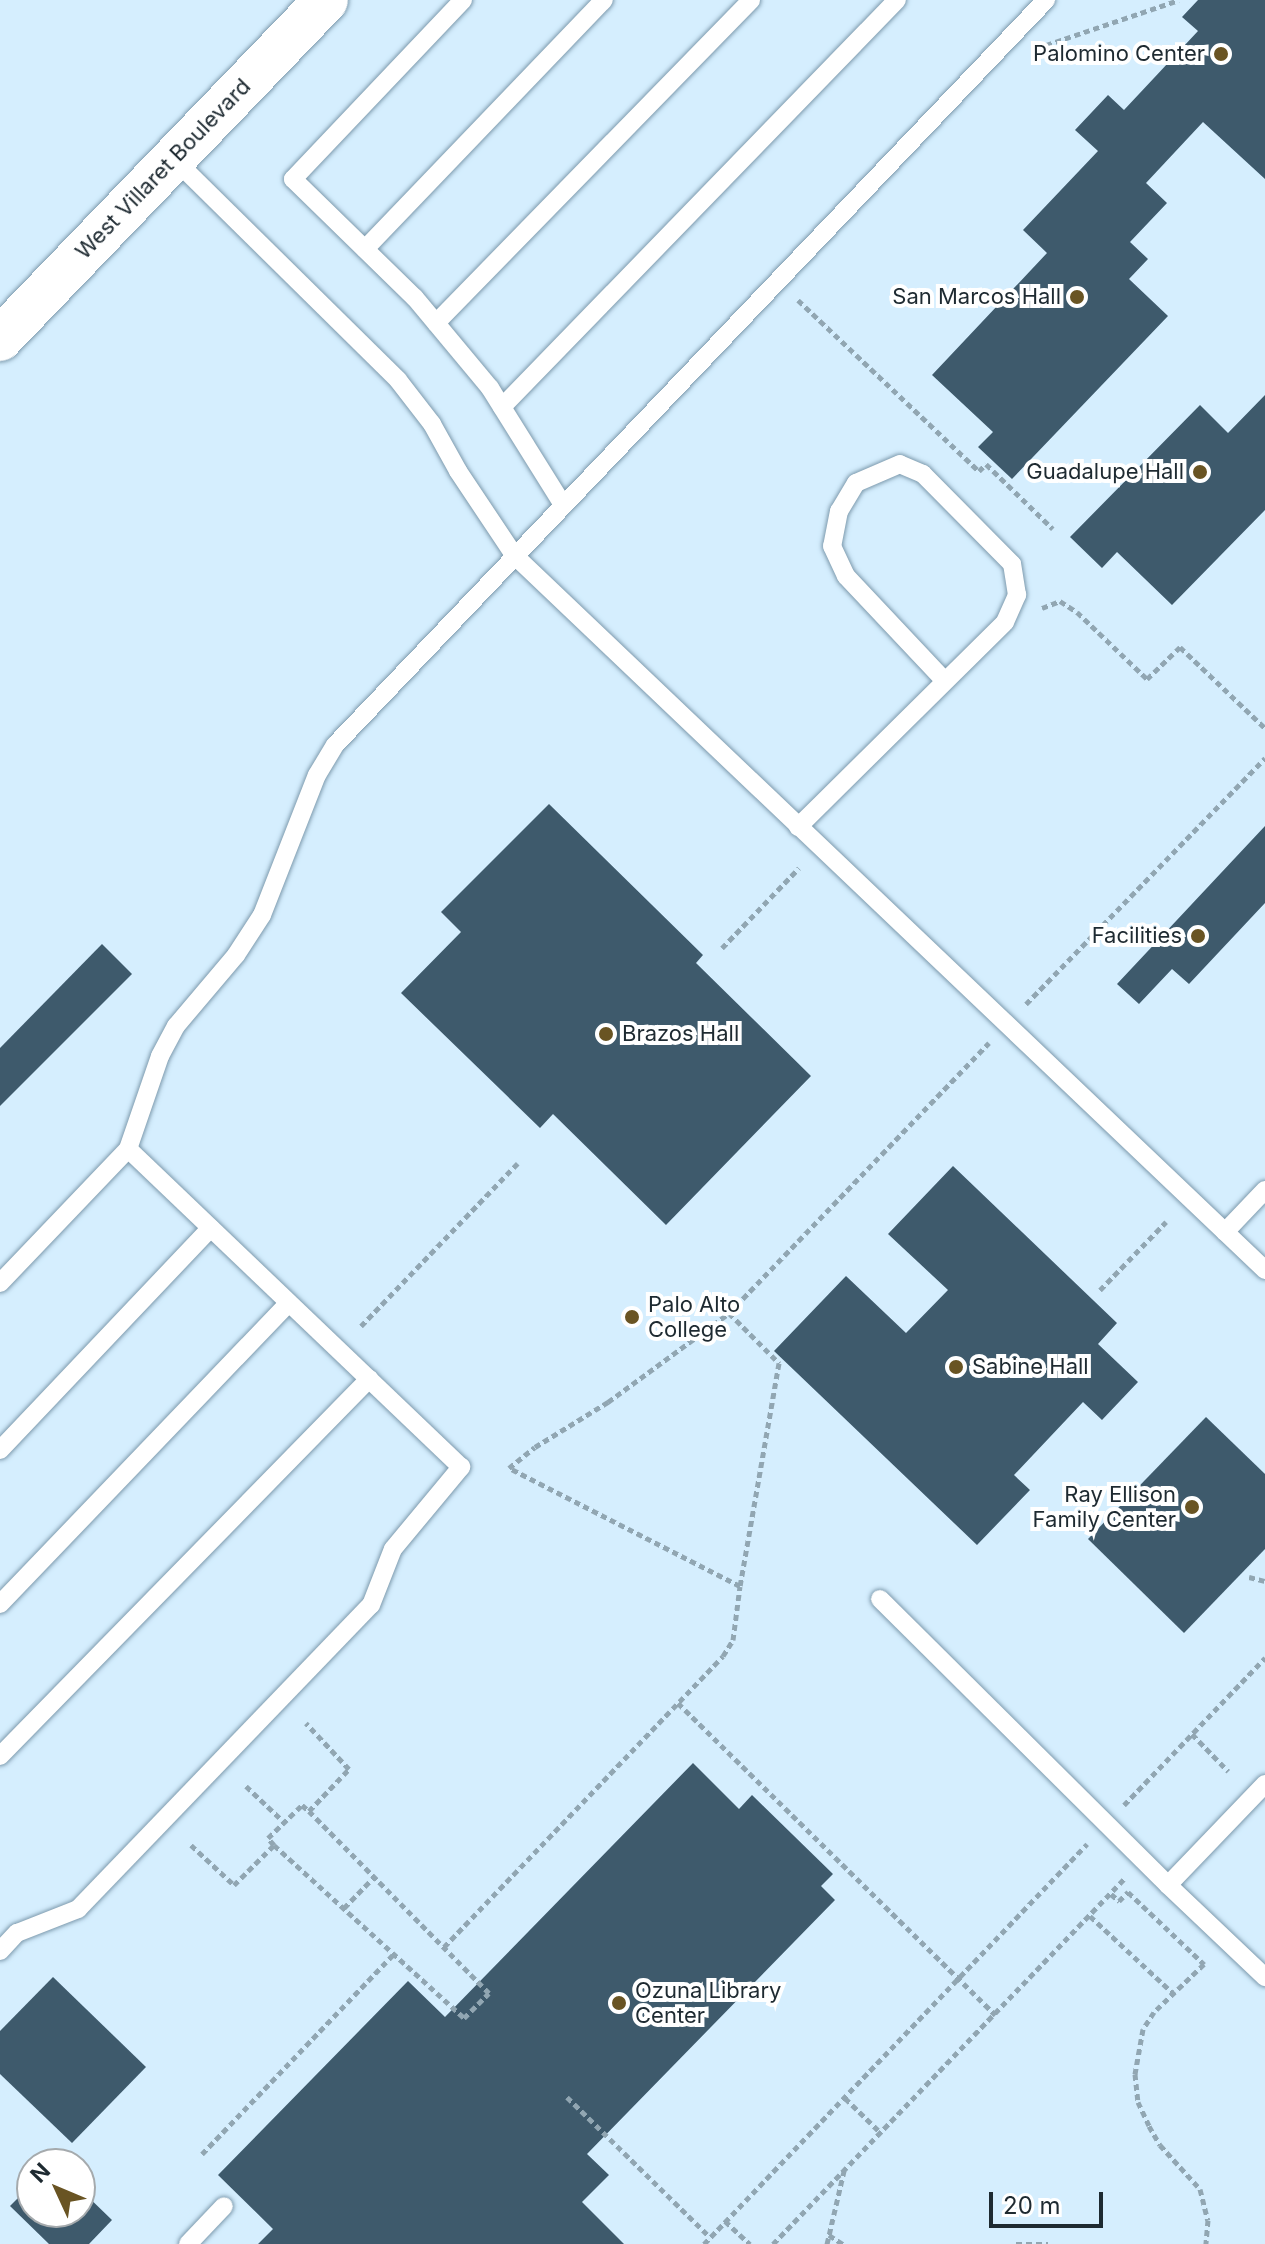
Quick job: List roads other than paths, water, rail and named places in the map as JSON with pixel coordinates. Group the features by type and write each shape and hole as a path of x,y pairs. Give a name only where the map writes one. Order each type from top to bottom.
{"street":[{"name":"West Villaret Boulevard","path":"0,339 326,0"}],"lane":[{"path":"463,0 293,179 436,323 502,407 563,505"},
{"path":"365,249 604,0"},
{"path":"436,323 751,0"},
{"path":"502,407 897,0"},
{"path":"0,1283 128,1149 160,1056 176,1026 236,955 262,915 317,775 335,745 1046,0"},
{"path":"173,158 398,380 432,424 458,471 514,555 1265,1270"},
{"path":"798,827 1005,622 1017,595 1012,564 923,474 900,464 856,483 839,511 832,546 846,576 945,681"},
{"path":"0,1951 17,1933 78,1909 371,1605 393,1549 461,1467 128,1149"},
{"path":"1225,1232 1265,1190"},
{"path":"0,1450 211,1228"},
{"path":"0,1604 289,1303"},
{"path":"0,1756 369,1379"},
{"path":"880,1599 1142,1860 1265,1977"},
{"path":"1168,1885 1265,1784"},
{"path":"188,2244 224,2206"}],"place":[{"name":"Palomino Center","path":"1221,54"},
{"name":"San Marcos Hall","path":"1077,297"},
{"name":"Guadalupe Hall","path":"1200,472"},
{"name":"Facilities","path":"1198,936"},
{"name":"Brazos Hall","path":"606,1034"},
{"name":"Palo Alto College","path":"632,1317"},
{"name":"Sabine Hall","path":"956,1367"},
{"name":"Ray Ellison Family Center","path":"1192,1507"},
{"name":"Ozuna Library Center","path":"619,2003"}]}
